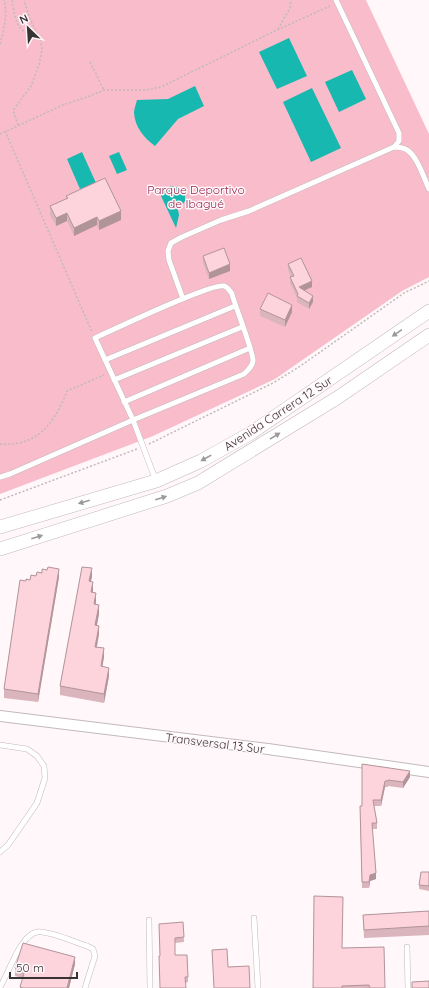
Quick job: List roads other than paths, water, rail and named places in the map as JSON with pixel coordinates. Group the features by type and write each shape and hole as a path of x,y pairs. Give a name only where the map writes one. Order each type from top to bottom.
{"street":[{"name":"Avenida Carrera 12 Sur","path":"0,527 156,481 201,461 251,433 429,311"},
{"name":"Avenida Carrera 12 Sur","path":"0,549 167,496 198,483 338,398 429,335"},
{"name":"Transversal 13 Sur","path":"0,716 268,749 429,772"}],"lane":[{"path":"183,299 169,260 168,251 171,244 182,237 214,223 249,211 394,147 399,141 399,133 337,1"},
{"path":"394,147 408,150 418,164 429,189"},
{"path":"0,477 10,474 132,420 244,374 250,369 253,358 250,348 228,288 224,286 218,286 183,299 95,338 132,420 144,446 156,481"},
{"path":"105,360 235,306"},
{"path":"114,380 242,327"},
{"path":"124,402 250,348"},
{"path":"0,745 27,749 37,756 44,766 45,778 37,803 8,845 0,852"},
{"path":"254,918 258,988"},
{"path":"149,920 150,988"},
{"path":"0,987 22,944 30,935 37,932 46,933 88,946 93,949 95,956 85,988"},
{"path":"407,947 408,988"}],"water":[{"path":"289,38 307,76 277,89 259,52"},
{"path":"352,70 366,99 339,112 325,82"},
{"path":"195,86 204,106 178,119 155,146 144,136 136,123 134,113 137,100 168,99"},
{"path":"312,88 341,148 311,162 283,102"},
{"path":"82,152 96,183 80,189 67,159"},
{"path":"119,152 127,170 117,174 109,156"},
{"path":"171,186 179,188 185,193 185,201 183,204 177,205 179,215 176,228 161,196 164,189"}],"park label":[{"name":"Parque Deportivo de Ibagué","path":"196,196"}]}
